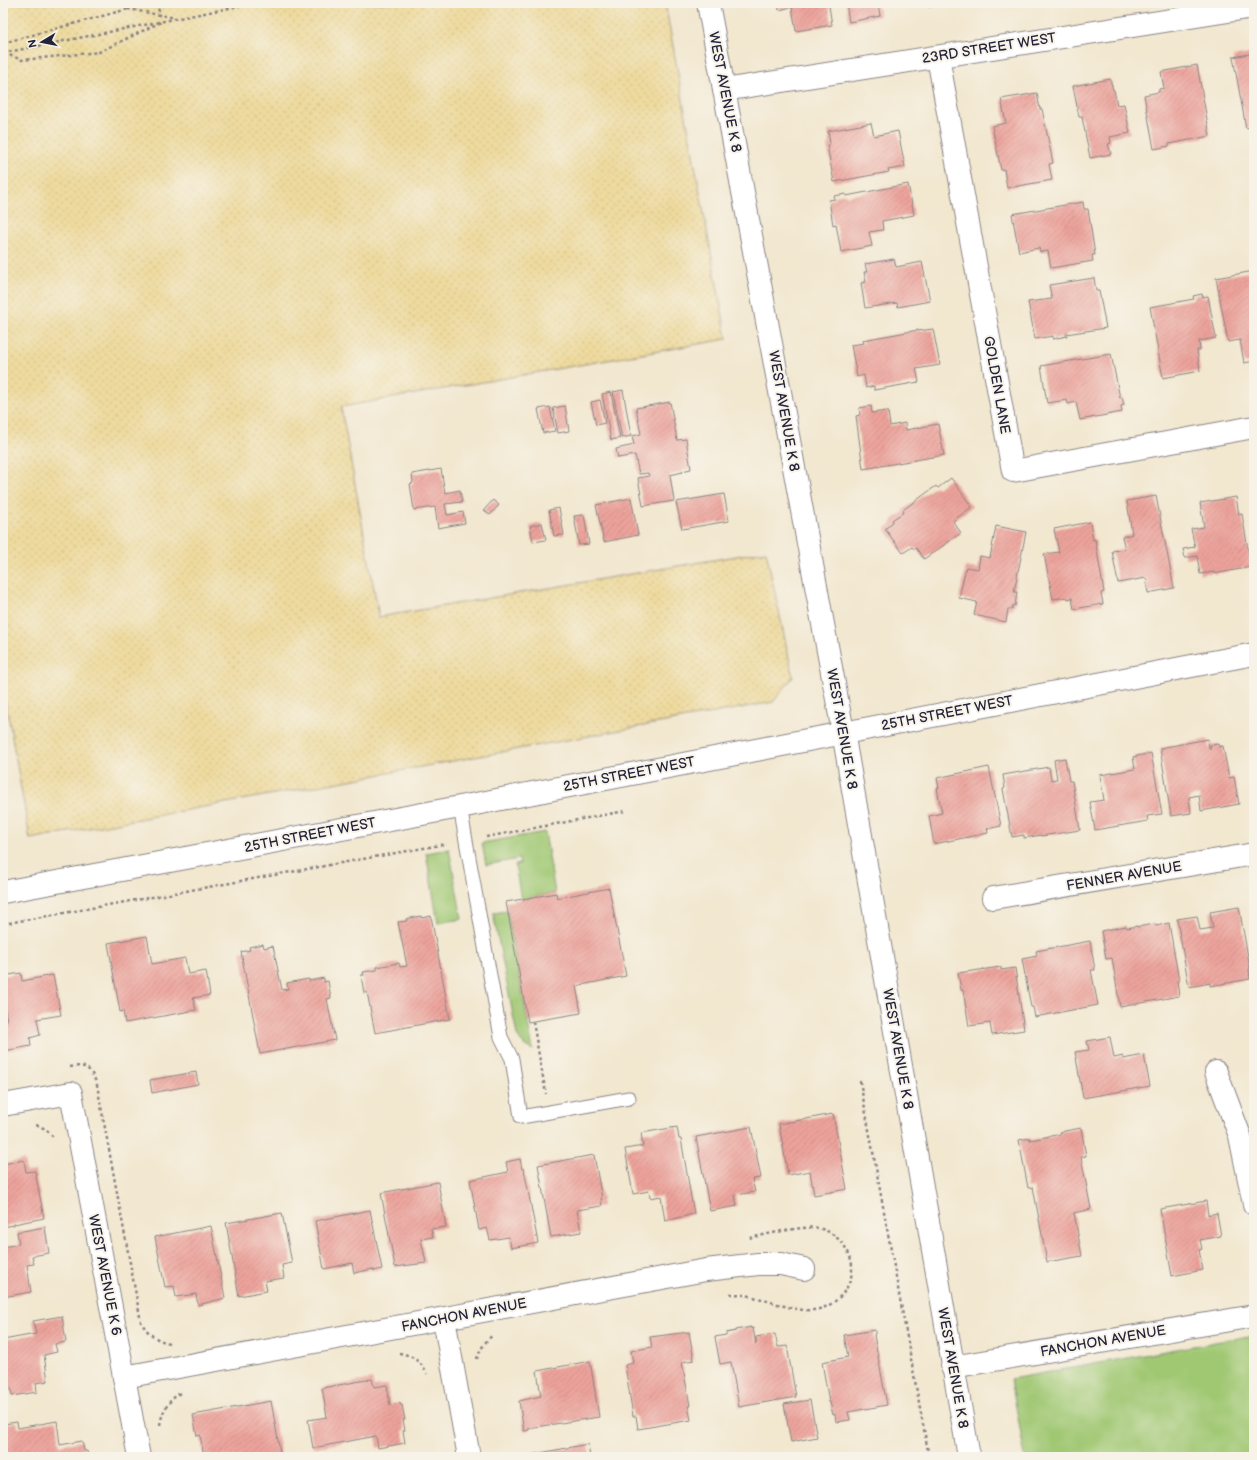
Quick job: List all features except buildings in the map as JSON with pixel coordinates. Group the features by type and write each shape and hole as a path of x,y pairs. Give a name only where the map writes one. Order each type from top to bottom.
{"street":[{"name":"WEST AVENUE K 8","path":"708,3 843,732 952,1367 969,1457"},
{"name":"23RD STREET WEST","path":"724,90 1254,7"},
{"name":"GOLDEN LANE","path":"938,57 1013,471 1254,426"},
{"name":"25TH STREET WEST","path":"3,892 1254,654"},
{"name":"FENNER AVENUE","path":"994,898 1254,854"},
{"path":"1216,1072 1240,1136 1254,1204"},
{"name":"WEST AVENUE K 6","path":"3,1105 71,1093 139,1457"},
{"name":"FANCHON AVENUE","path":"124,1377 706,1270 758,1264 781,1264 804,1269"},
{"name":"FANCHON AVENUE","path":"952,1367 1254,1316"},
{"path":"444,1319 469,1457"}],"lane":[{"path":"460,806 501,1038 512,1059 521,1117 629,1098"}],"path":[{"path":"126,3 128,9"},
{"path":"156,3 160,15"},
{"path":"3,53 254,3"},
{"path":"3,43 128,9 178,18"},
{"path":"3,53 22,60 99,52 165,21"},
{"path":"3,924 625,811"},
{"path":"533,1022 549,1112"},
{"path":"68,1068 81,1066 88,1068 93,1074 97,1085 141,1322 154,1337 161,1341 176,1343"},
{"path":"860,1081 929,1457"},
{"path":"34,1125 46,1129 55,1140"},
{"path":"727,1294 745,1295 806,1311 831,1305 839,1298 851,1279 852,1266 849,1254 836,1237 826,1231 818,1228 808,1228 745,1239"},
{"path":"476,1365 478,1355 483,1346 490,1337 498,1333"},
{"path":"398,1352 407,1354 415,1359 422,1365 428,1375"},
{"path":"161,1430 160,1424 165,1410 174,1397 181,1392"}],"green space":[{"path":"545,832 555,893 521,899 515,865 520,864 519,859 486,865 482,843"},
{"path":"449,849 462,919 438,923 426,853"},
{"path":"507,911 533,1050 523,1044 517,1035 493,913"},
{"path":"1254,1335 1254,1457 1025,1457 1011,1379"}],"sand":[{"path":"3,3 665,3 727,339 341,407 379,617 766,551 793,677 773,702 30,839 3,686"}]}
